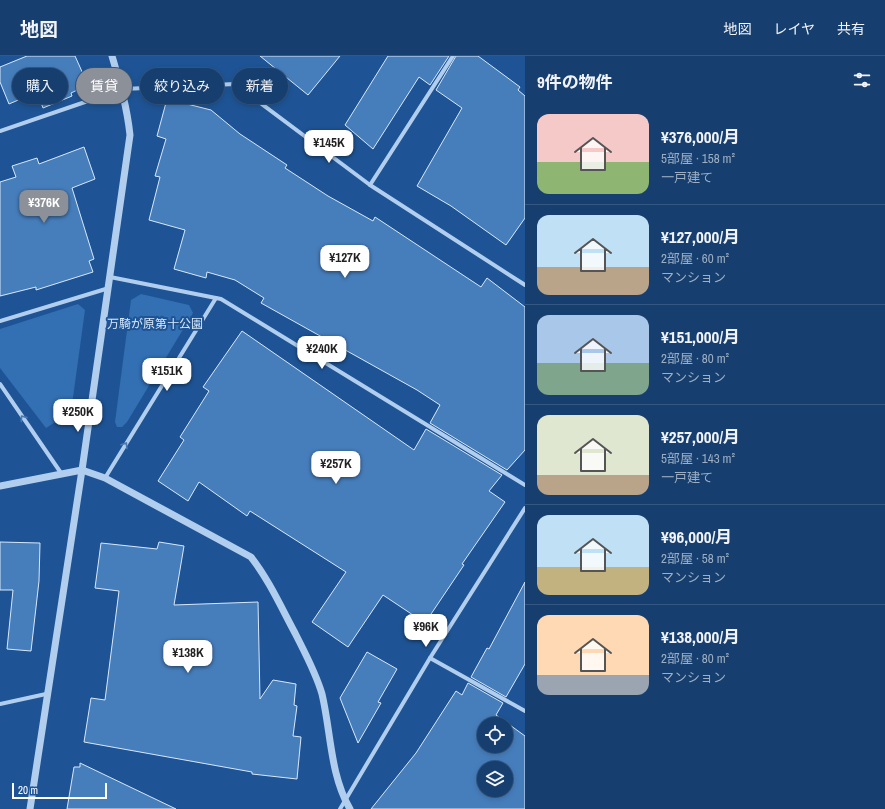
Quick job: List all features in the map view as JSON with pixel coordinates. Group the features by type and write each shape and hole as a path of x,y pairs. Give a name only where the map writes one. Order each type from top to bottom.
{"street":[{"path":"112,56 116,68"},
{"path":"370,185 453,56"},
{"path":"132,90 235,84 370,185 525,285"},
{"path":"0,131 81,104"},
{"path":"30,809 46,694 82,470 130,135 126,104"},
{"path":"110,276 216,298 228,303 525,484"},
{"path":"0,321 108,288"},
{"path":"105,478 216,298"},
{"path":"0,384 61,473"},
{"path":"0,486 82,470 105,478 251,557 265,575 313,669 322,694 335,769 344,799 350,809"},
{"path":"340,809 344,799 430,658 525,508"},
{"path":"430,658 525,711"},
{"path":"0,704 46,694"}],"green space":[{"name":"万騎が原第十公園","path":"141,294 189,305 193,313 127,422 122,427 117,427 115,422 131,300"},
{"path":"78,304 85,310 71,412 46,428 0,368 0,329"}],"building":[{"path":"27,56 75,56 80,68 76,68 76,91 71,93 72,96 68,98 68,68 12,68 12,103 9,104 0,82 0,67"},
{"path":"260,56 340,56 308,95 288,79 288,68 275,68"},
{"path":"388,56 449,56 430,85 419,77 373,149 345,125"},
{"path":"456,56 478,56 520,87 518,90 525,96 525,218 506,245 451,206 417,186 462,108 436,90"},
{"path":"42,104 53,104 43,108"},
{"path":"166,104 187,104 211,110 240,134 287,165 285,168 328,196 373,221 375,217 481,287 487,278 525,307 525,450 507,470 430,423 440,405 417,390 261,303 264,298 235,280 207,272 206,278 174,269 185,230 149,220 160,177 155,176 166,139 157,136"},
{"path":"84,147 95,179 72,188 94,259 89,261 93,272 36,290 36,287 0,296 0,182 16,177 12,166 37,158 39,164"},
{"path":"242,331 414,450 426,429 502,475 489,491 505,502 462,564 464,565 425,623 383,595 348,647 312,622 346,572 250,511 247,516 199,482 188,501 158,481 184,440 180,437 209,391 203,387"},
{"path":"0,542 40,543 39,581 31,651 7,649 13,590 0,590"},
{"path":"159,542 184,546 174,605 258,602 260,699 273,680 296,684 294,705 297,706 293,736 301,737 297,779 252,774 252,772 84,742 91,698 105,700 119,591 95,588 101,543 157,549"},
{"path":"525,582 525,664 506,697 471,677 487,648 489,649"},
{"path":"367,652 397,669 378,702 381,703 358,743 340,698"},
{"path":"468,683 503,703 496,715 499,717 477,717 477,753 513,753 513,727 525,736 525,809 371,809 416,753 456,691 462,695"},
{"path":"80,763 176,809 67,809 74,767 80,767"}]}
